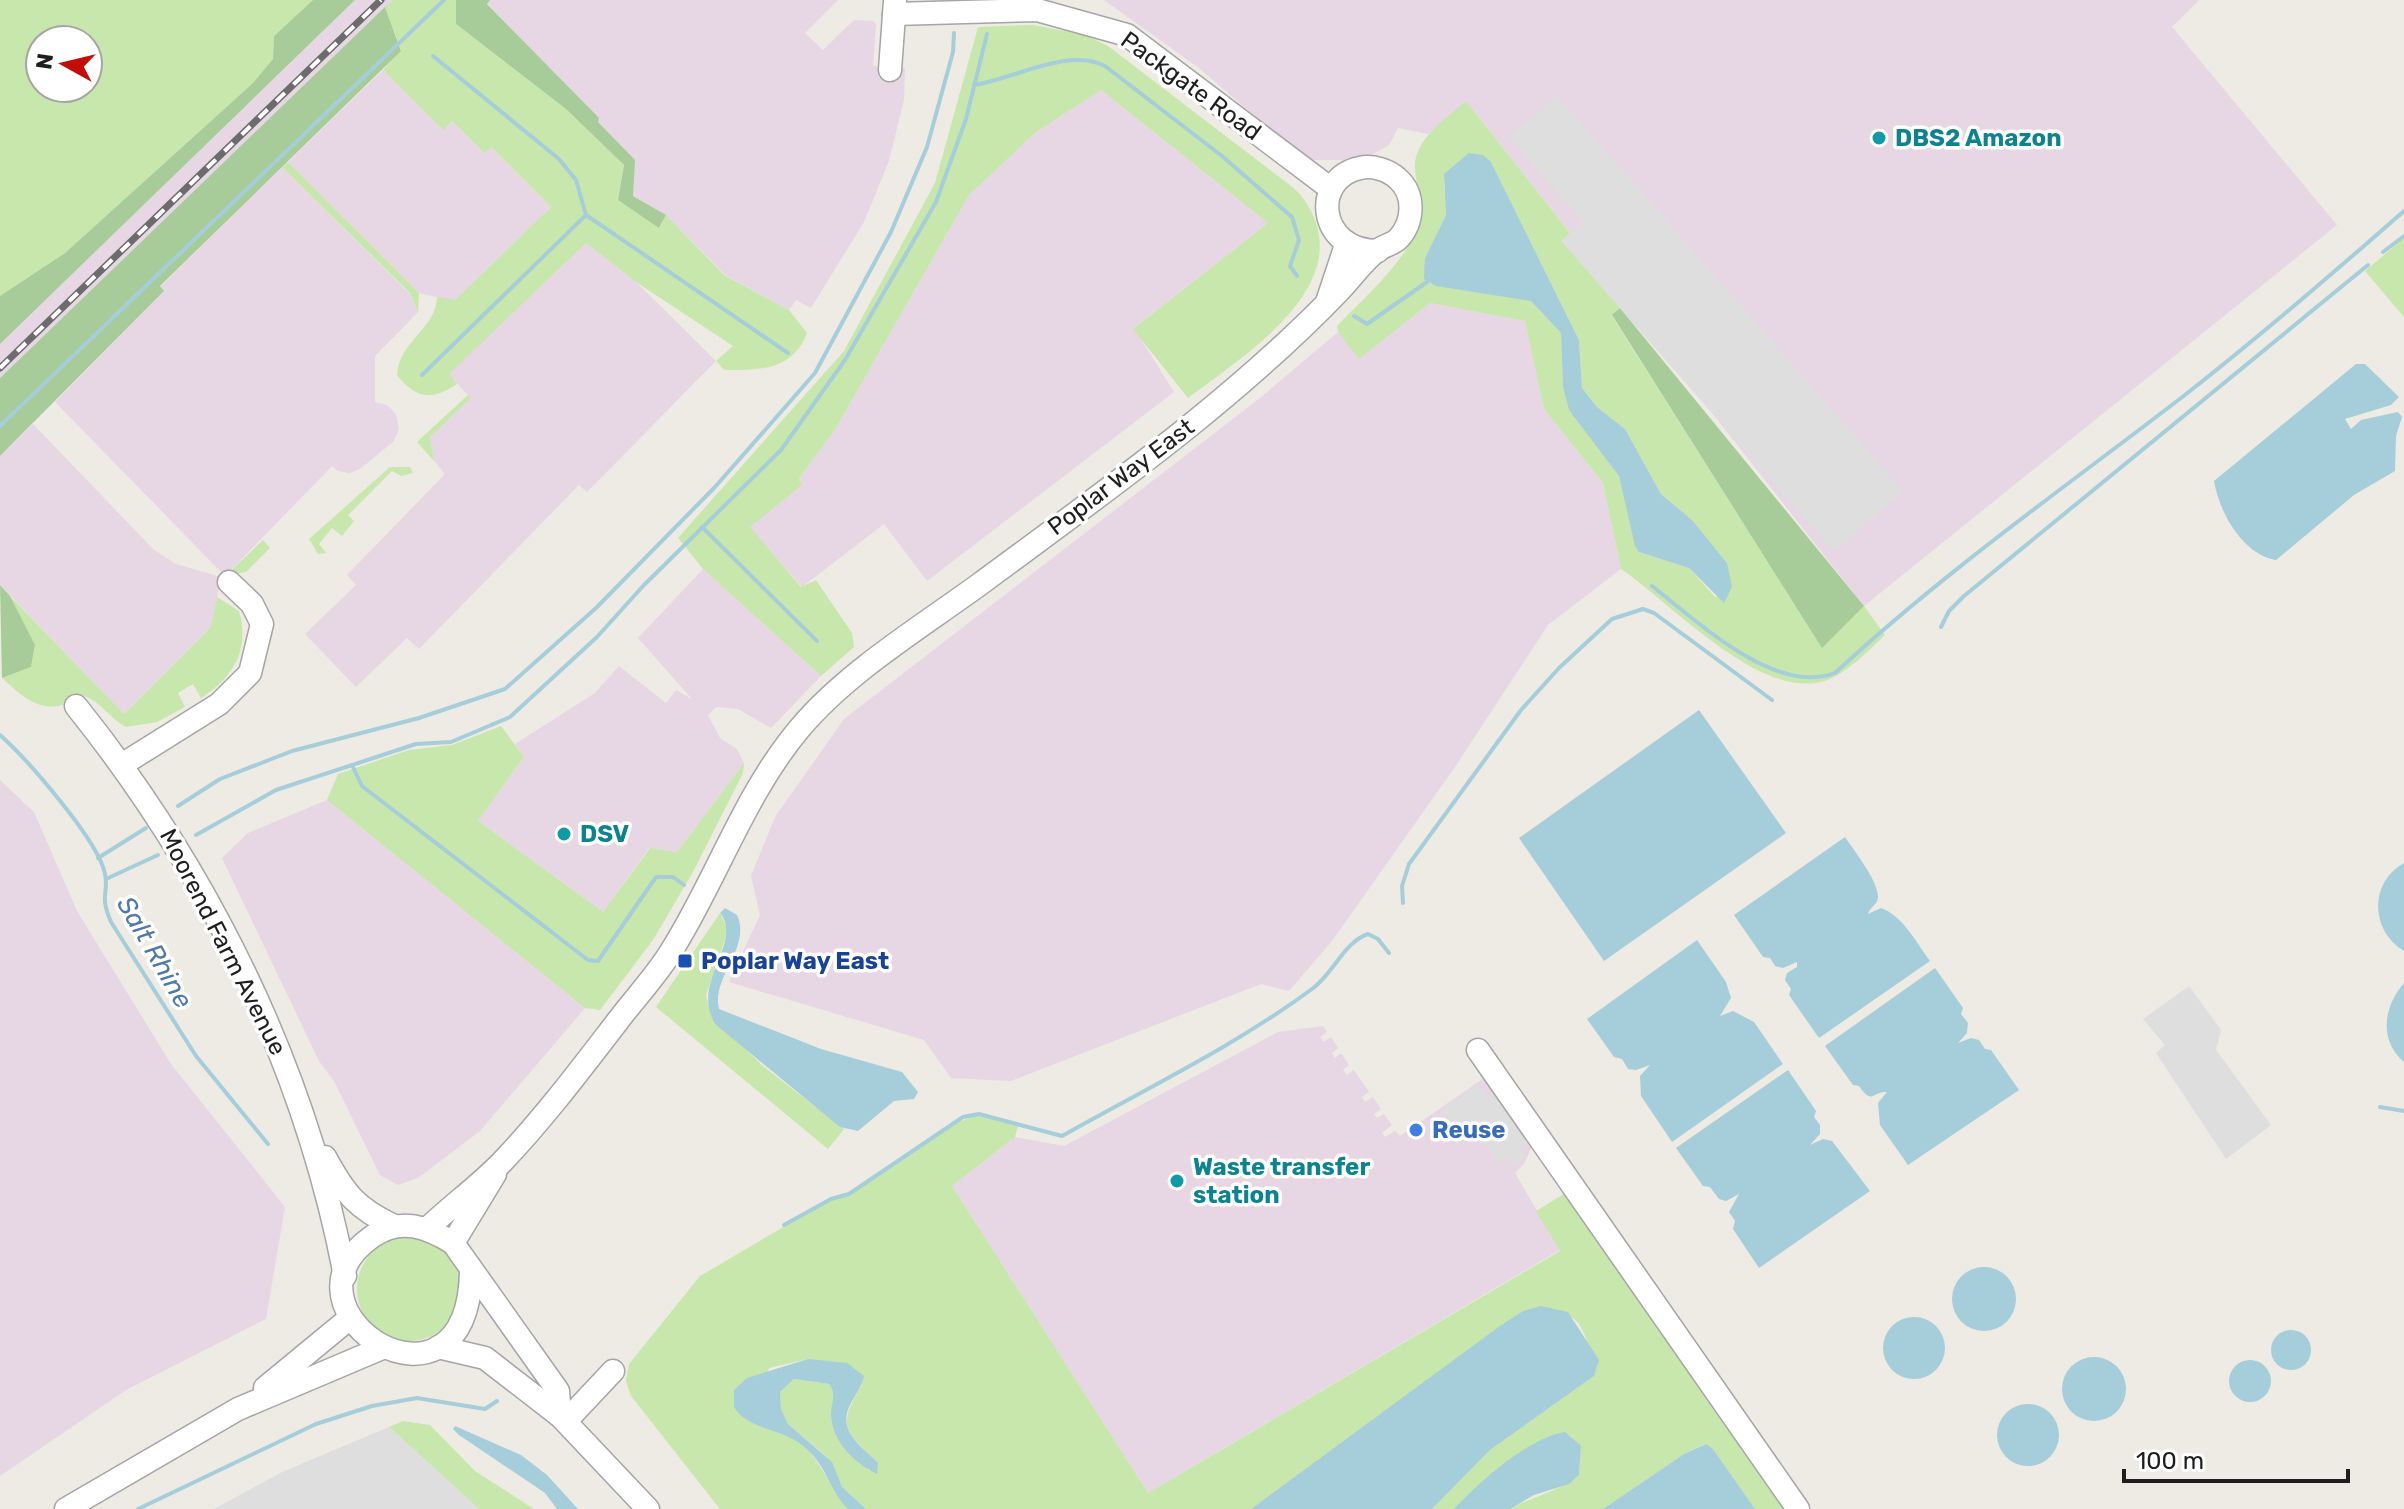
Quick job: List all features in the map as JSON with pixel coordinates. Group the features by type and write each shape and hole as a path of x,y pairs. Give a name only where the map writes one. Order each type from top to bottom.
{"street":[{"name":"Packgate Road","path":"890,70 894,7 1037,10 1127,35 1331,189"},
{"name":"Poplar Way East","path":"428,1228 499,1166 558,1099 671,952 758,793 801,727 864,669 1203,414 1326,304 1378,251 1397,241 1409,223 1411,203 1403,183 1390,172 1365,166 1347,172 1331,189"},
{"path":"1331,189 1327,212 1333,231 1346,245 1361,251 1378,251"},
{"name":"Poplar Way East","path":"1326,304 1346,245"},
{"path":"123,764 219,704 250,673 262,624 252,604 229,582"},
{"name":"Moorend Farm Avenue","path":"76,706 123,764 175,843 270,1023 309,1128 345,1276"},
{"path":"1478,1050 1798,1509"},
{"name":"Moorend Farm Avenue","path":"309,1128 341,1186 362,1210 394,1226"},
{"name":"Poplar Way East","path":"453,1243 499,1166"},
{"path":"471,1272 470,1304 459,1329 438,1347 418,1353 382,1348 363,1336 350,1318 344,1297 345,1276 363,1243 394,1226 428,1228 453,1243 558,1391 563,1419"},
{"path":"238,1409 350,1318"},
{"path":"438,1347 485,1358 563,1419 648,1509"},
{"path":"66,1509 238,1409 382,1348"},
{"path":"563,1419 613,1371"}],"shaded area":[{"path":"355,0 393,0 0,378 0,344"},
{"path":"490,0 838,0 805,33 823,50 854,20 873,21 876,24 873,66 905,68 904,100 889,161 864,222 811,308 796,300 789,310 725,275 666,215 633,196 634,160 487,3"},
{"path":"1104,0 2199,0 2172,27 2337,225 1864,606 1467,102 1428,134 1398,128 1389,145 1363,160 1314,160 1298,153 1199,68"},
{"path":"383,70 442,129 452,121 484,153 490,146 551,207 454,301 419,293 288,162"},
{"path":"1101,90 1268,223 1134,328 1174,392 927,581 884,524 802,587 749,527 802,485 799,479 836,428 969,195 1035,133"},
{"path":"1557,95 1903,491 1834,552 1561,241 1583,222 1509,137"},
{"path":"282,167 410,294 418,312 375,356 375,402 387,405 396,414 399,429 394,441 360,469 350,473 338,471 332,466 225,576 55,402 163,292 160,287"},
{"path":"586,243 636,282 716,361 587,492 579,485 419,649 407,638 356,687 305,634 356,585 347,575 445,474 434,461 430,437 471,398 448,374"},
{"path":"1430,303 1525,321 1544,409 1603,483 1621,569 1548,625 1455,767 1332,941 1289,991 1261,984 1011,1081 951,1078 924,1040 729,982 760,915 751,876 775,817 844,719 1260,398 1338,332 1360,358"},
{"path":"33,424 154,550 176,564 221,577 211,627 124,714 0,585 0,456"},
{"path":"703,569 821,676 771,728 738,709 716,707 708,715 720,738 737,749 744,763 677,852 649,848 603,912 478,821 524,757 515,744 595,693 619,666 666,703 676,690 692,699 638,638"},
{"path":"0,780 34,812 77,911 171,1064 285,1207 266,1319 126,1390 0,1476"},
{"path":"327,800 585,1008 480,1131 418,1178 398,1185 380,1175 334,1081 319,1061 222,858 248,833"},
{"path":"2189,986 2221,1030 2216,1050 2271,1125 2226,1159 2156,1053 2165,1045 2143,1019"},
{"path":"1323,1026 1327,1032 1320,1037 1324,1042 1331,1037 1338,1048 1332,1053 1335,1058 1341,1053 1349,1065 1343,1070 1347,1075 1354,1070 1369,1092 1362,1097 1365,1102 1373,1097 1381,1109 1374,1114 1377,1118 1384,1114 1392,1125 1382,1133 1385,1137 1395,1131 1400,1136 1487,1076 1533,1144 1524,1164 1515,1173 1560,1250 1148,1493 952,1186 1015,1137 1064,1146 1278,1032"},
{"path":"1478,1085 1487,1098 1496,1092 1529,1141 1520,1147 1526,1157 1513,1165 1507,1157 1498,1163 1477,1132 1464,1143 1442,1110"},
{"path":"389,1427 479,1509 214,1509 282,1472"}],"green space":[{"path":"0,0 313,0 274,36 273,59 253,83 65,253 0,296"},
{"path":"313,0 355,0 0,344 0,296 65,253 253,83 273,59 274,36"},
{"path":"393,0 456,0 456,24 566,109 624,165 618,200 660,227 666,215 724,275 789,310 807,333 801,346 793,355 773,366 724,370 716,361 733,346 636,282 586,243 449,374 457,384 432,395 411,389 397,375 399,363 431,318 437,297 455,300 551,207 491,147 484,153 452,121 443,130 383,70 401,50 385,7"},
{"path":"456,0 490,0 487,4 599,118 598,122 635,160 633,196 666,215 659,228 618,200 624,165 566,109 456,24"},
{"path":"385,7 401,51 160,286 164,291 0,456 0,378"},
{"path":"1033,25 1085,35 1108,46 1293,187 1305,201 1318,232 1318,261 1307,288 1288,314 1238,361 1188,398 1133,329 1268,223 1101,90 1035,133 969,195 836,428 799,479 802,485 750,527 801,587 816,580 852,633 854,647 821,676 703,569 678,538 844,351 935,183 978,27"},
{"path":"1466,101 1570,233 1562,241 1620,308 1612,316 1822,647 1864,606 1885,635 1846,669 1832,678 1806,684 1779,679 1721,648 1621,569 1603,483 1544,409 1525,321 1430,303 1359,359 1338,332 1337,326 1381,281 1410,243 1421,214 1415,169 1419,148 1441,122","holes":["1491,162 1579,340 1582,388 1597,407 1625,429 1661,494 1693,521 1727,563 1716,598 1689,568 1639,552 1619,476 1563,387 1561,333 1531,301 1425,258 1446,215 1444,180"]},
{"path":"288,162 419,293 418,312 410,293 282,167"},
{"path":"2404,238 2404,317 2365,271"},
{"path":"1620,308 1864,606 1822,648 1612,315"},
{"path":"468,395 471,398 430,437 434,461 417,442"},
{"path":"390,467 410,467 413,473 401,476 392,471 348,515 354,521 342,536 332,528 319,544 326,553 318,554 309,539"},
{"path":"263,540 270,548 246,572 225,576"},
{"path":"0,585 10,596 35,645 31,667 2,678"},
{"path":"10,596 124,714 211,627 217,597 239,611 241,650 230,671 213,690 201,698 193,684 178,693 185,707 157,722 126,727 82,695 59,706 39,704 2,678 31,667 35,646"},
{"path":"501,726 524,757 478,821 603,912 650,848 677,852 744,763 743,773 693,872 653,940 600,1010 585,1008 327,800 338,774 409,750 452,745"},
{"path":"720,913 728,930 706,995 711,1016 763,1066 844,1129 828,1149 656,1007"},
{"path":"979,1114 1018,1126 1015,1137 952,1186 1148,1493 1560,1251 1536,1211 1567,1192 1784,1509 1755,1509 1713,1449 1705,1444 1684,1454 1603,1509 1510,1509 1579,1475 1581,1446 1557,1434 1496,1470 1454,1509 1432,1509 1490,1450 1594,1376 1587,1342 1577,1321 1557,1311 1542,1310 1523,1311 1251,1509 866,1509 842,1487 827,1457 788,1424 781,1409 780,1392 794,1379 829,1384 833,1395 835,1431 850,1453 870,1471 878,1463 852,1435 847,1420 862,1385 808,1359 769,1368 754,1424 782,1431 809,1450 848,1509 720,1509 631,1396 626,1381 629,1364 700,1276 831,1199 849,1194 943,1128"},
{"path":"409,1237 429,1241 446,1252 457,1269 461,1289 457,1309 446,1326 429,1337 409,1341 389,1337 372,1326 361,1309 357,1289 361,1269 372,1252 389,1241"},
{"path":"403,1421 430,1425 475,1471 534,1509 479,1509 389,1427"}],"water":[{"path":"1469,153 1483,155 1491,162 1579,340 1582,388 1597,407 1625,429 1661,494 1693,521 1727,563 1732,587 1724,603 1689,568 1639,552 1635,546 1619,476 1569,410 1563,387 1561,333 1531,301 1436,286 1424,279 1425,258 1446,215 1444,174"},
{"path":"2356,364 2365,364 2399,397 2391,405 2345,419 2351,429 2361,420 2398,412 2402,417 2396,436 2395,471 2354,495 2276,560 2264,556 2253,550 2234,530 2221,506 2214,481"},
{"path":"1699,710 1786,833 1604,961 1519,838"},
{"path":"1845,837 1875,884 1878,898 1868,914 1881,908 1896,917 1930,961 1819,1038 1789,995 1791,989 1785,980 1787,973 1797,967 1797,962 1783,968 1775,966 1770,958 1763,957 1734,915"},
{"path":"2404,863 2404,951 2385,931 2378,907 2384,882"},
{"path":"725,908 737,915 740,927 736,950 721,985 719,1009 821,1049 902,1072 918,1092 914,1099 894,1101 858,1131 840,1127 715,1024 709,1008 709,993 726,937 726,924 720,913"},
{"path":"1697,940 1726,982 1731,998 1720,1016 1733,1011 1754,1022 1783,1064 1672,1142 1641,1096 1640,1076 1650,1065 1636,1070 1628,1069 1622,1059 1614,1057 1587,1019"},
{"path":"1935,968 1963,1008 1961,1014 1968,1023 1967,1033 1958,1043 1971,1038 1979,1040 1985,1049 1991,1050 2019,1090 1908,1165 1880,1125 1878,1103 1887,1092 1870,1096 1859,1086 1853,1085 1825,1046"},
{"path":"2404,983 2404,1062 2390,1044 2387,1023 2392,1002"},
{"path":"1788,1070 1816,1111 1814,1117 1820,1125 1820,1134 1810,1145 1823,1139 1832,1141 1870,1191 1759,1268 1733,1229 1735,1221 1729,1212 1739,1194 1726,1201 1719,1199 1710,1187 1703,1186 1676,1148"},
{"path":"1978,1267 1990,1267 2007,1276 2014,1287 2014,1311 2007,1322 1990,1331 1978,1331 1966,1326 1957,1317 1952,1305 1952,1293 1957,1281 1966,1272"},
{"path":"1541,1306 1568,1312 1599,1360 1594,1376 1490,1450 1432,1509 1251,1509 1500,1326 1523,1311"},
{"path":"1914,1317 1926,1319 1936,1326 1943,1336 1943,1360 1936,1370 1926,1377 1914,1379 1902,1377 1892,1370 1885,1360 1883,1348 1885,1336 1892,1326 1902,1319"},
{"path":"2291,1330 2305,1336 2311,1350 2305,1364 2291,1370 2277,1364 2271,1350 2277,1336"},
{"path":"2094,1357 2106,1359 2117,1366 2124,1377 2124,1401 2117,1412 2106,1419 2094,1421 2082,1419 2071,1412 2064,1401 2062,1389 2064,1377 2071,1366 2082,1359"},
{"path":"808,1359 847,1363 864,1376 850,1405 846,1423 858,1444 878,1463 877,1474 860,1464 835,1434 831,1415 833,1395 829,1384 794,1379 780,1392 781,1409 788,1424 832,1462 842,1487 866,1509 848,1509 815,1458 799,1443 747,1420 734,1407 734,1390 747,1378"},
{"path":"2250,1360 2265,1366 2271,1381 2265,1396 2250,1402 2235,1396 2229,1381 2235,1366"},
{"path":"2022,1404 2034,1404 2050,1413 2057,1423 2057,1447 2050,1457 2034,1466 2022,1466 2002,1452 1997,1441 1997,1429 2011,1409"},
{"path":"455,1426 521,1455 547,1475 578,1509 557,1509 545,1493 459,1435 453,1429"},
{"path":"1565,1432 1581,1446 1579,1475 1569,1484 1534,1495 1510,1509 1454,1509 1490,1474 1520,1452"},
{"path":"1706,1444 1713,1449 1755,1509 1603,1509 1684,1454"}],"waterway":[{"path":"0,426 444,0"},
{"path":"178,806 220,779 292,751 419,718 505,689 596,608 715,487 815,373 891,232 927,147 953,52 954,33"},
{"path":"196,835 276,790 416,744 451,742 510,717 597,637 644,585 781,450 845,360 936,202 966,119 987,34"},
{"path":"433,56 559,159 576,180 586,215 788,353"},
{"path":"974,85 1058,62 1090,61 1105,66 1222,156 1292,217 1299,240 1290,266 1297,276"},
{"path":"1652,586 1714,635 1763,665 1787,674 1812,677 1835,673 1962,565 2238,352 2404,211"},
{"path":"422,375 586,215"},
{"path":"2383,252 2404,236"},
{"path":"1941,627 1949,611 1964,596 2368,265"},
{"path":"1354,316 1367,324 1427,282"},
{"path":"702,527 817,641"},
{"path":"1403,903 1402,886 1409,864 1521,710 1559,668 1612,619 1643,609 1654,613 1772,700"},
{"name":"Salt Rhine","path":"0,735 43,780 90,842 105,874 105,900 111,922 196,1056 268,1144"},
{"path":"352,765 362,786 588,960 598,961 656,877 673,877 684,885"},
{"path":"98,858 146,828"},
{"path":"106,879 158,855"},
{"path":"784,1225 831,1199 849,1194 963,1117 979,1114 1062,1136 1283,1010 1319,983 1360,938 1368,934 1378,939 1389,953"},
{"path":"2380,1107 2404,1111"},
{"path":"138,1509 316,1424 372,1406 417,1398 485,1409 497,1401"}],"railway":[{"path":"0,368 381,0"}],"place":[{"name":"DBS2 Amazon","path":"1879,138"},
{"name":"DSV","path":"564,834"},
{"name":"Poplar Way East","path":"685,961"},
{"name":"Reuse","path":"1416,1130"},
{"name":"Waste transfer station","path":"1177,1181"}]}
